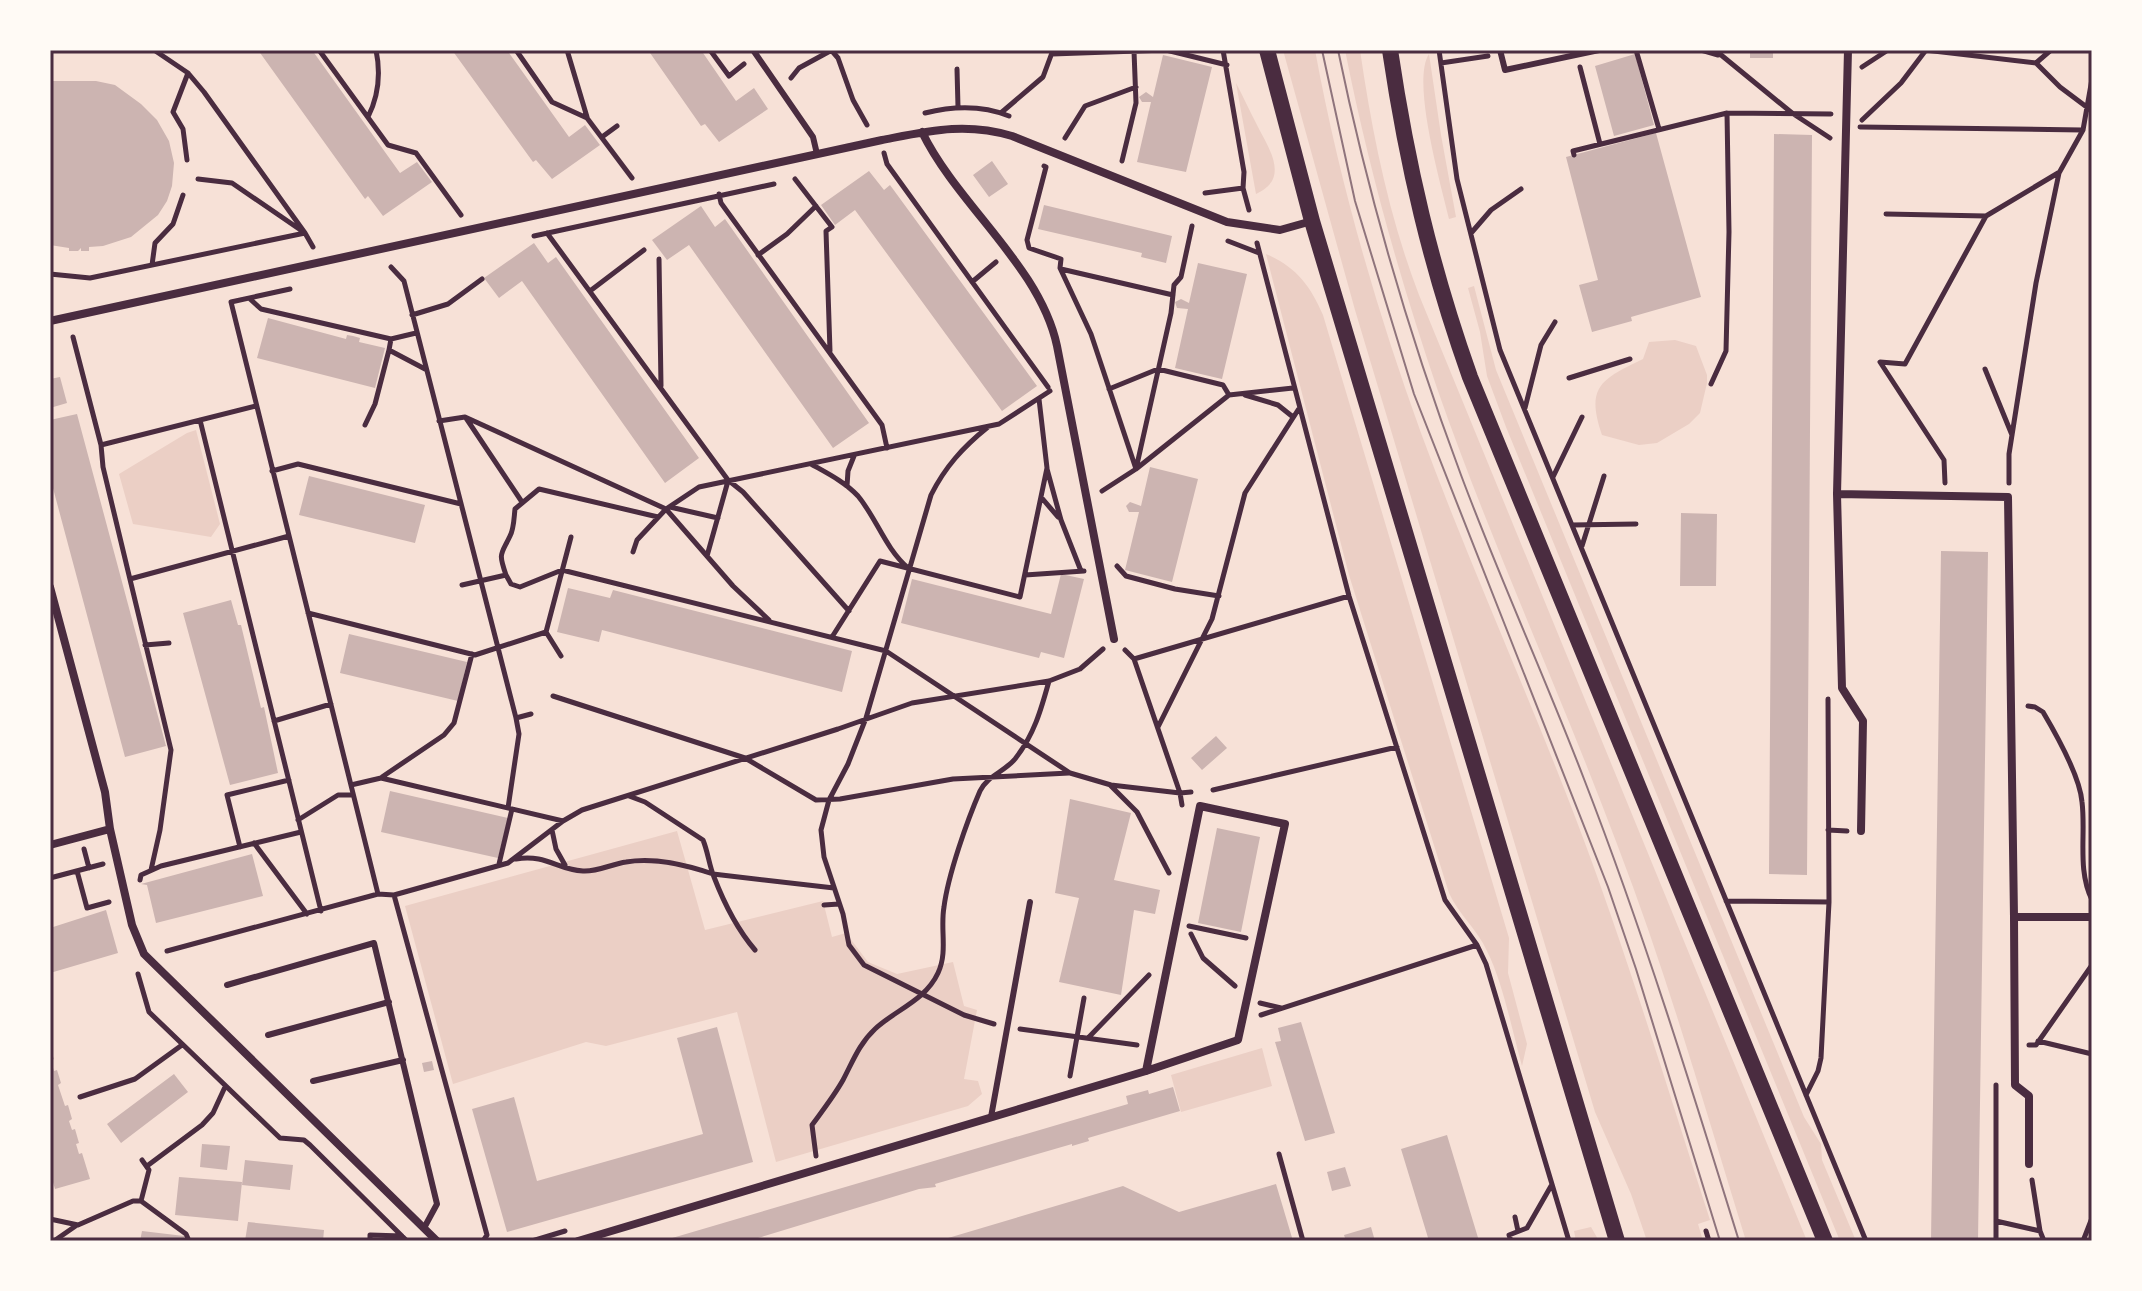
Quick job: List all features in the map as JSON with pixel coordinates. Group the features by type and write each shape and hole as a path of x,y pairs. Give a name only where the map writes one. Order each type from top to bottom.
{"main road":[{"path":"1267,50 1312,221 1617,1241"},
{"path":"1390,50 1415,197 1470,377 1825,1241"}],"street":[{"path":"1848,50 1837,494 1842,688 1863,721 1861,831"},
{"path":"50,321 817,154 922,132 968,127 987,128 1049,150 1227,222 1280,230 1312,221"},
{"path":"922,132 933,157 1038,297 1054,329 1114,639"},
{"path":"1837,494 2008,497 2015,1085 2029,1096 2029,1164"},
{"path":"50,587 105,792 110,829 132,925 144,954 437,1241"},
{"path":"578,1241 1146,1071 1238,1040 1285,824 1200,806 1146,1071"},
{"path":"50,845 110,829"},
{"path":"2014,917 2092,917"}],"lane":[{"path":"753,50 813,137 817,154"},
{"path":"1500,50 1505,70 1599,50"},
{"path":"991,1117 1030,902"},
{"path":"227,985 374,943 437,1204 424,1228"},
{"path":"268,1035 389,1002"},
{"path":"313,1081 403,1060"}],"path":[{"path":"154,50 188,73 313,247"},
{"path":"319,50 388,145 416,153 461,216"},
{"path":"368,117 375,103 380,69 376,50"},
{"path":"516,50 552,102 587,118"},
{"path":"567,50 587,118 632,178"},
{"path":"710,50 729,76 744,64"},
{"path":"1001,113 1043,77 1053,52 1166,50 1227,65"},
{"path":"1223,50 1244,172 1243,188"},
{"path":"1439,50 1457,179 1500,350 1866,1241"},
{"path":"1636,50 1659,129"},
{"path":"1701,50 1717,52 1792,113 1831,139"},
{"path":"2083,130 1855,127 1901,83 1926,50 2036,63 2092,111"},
{"path":"2036,63 2051,50"},
{"path":"799,68 832,51 838,58 853,100 867,125"},
{"path":"1122,161 1136,103 1134,51"},
{"path":"1577,55 1600,144"},
{"path":"957,69 958,107"},
{"path":"187,160 183,129 173,112 188,73"},
{"path":"2008,497 2012,435 2036,283 2059,173 2083,130 2092,79"},
{"path":"1065,138 1085,106 1136,87"},
{"path":"1711,384 1726,351 1729,232 1727,113"},
{"path":"1574,155 1573,151 1727,113 1832,114"},
{"path":"602,137 617,126"},
{"path":"885,157 1050,391"},
{"path":"1033,162 1046,167 1027,240 1029,248 1061,259 1060,268 1091,334 1136,469"},
{"path":"1945,495 1944,460 1880,362 1905,364 1986,216 2059,173"},
{"path":"716,176 721,203 882,425 887,448"},
{"path":"198,179 232,183 305,233"},
{"path":"795,179 832,227 826,231 830,354"},
{"path":"1471,233 1491,210 1521,189"},
{"path":"152,265 155,243 173,224 183,195"},
{"path":"758,255 787,234 816,206"},
{"path":"1886,214 1986,216"},
{"path":"1136,469 1174,285 1181,277 1192,226"},
{"path":"50,274 90,278 305,233"},
{"path":"547,233 728,480 743,492 849,611"},
{"path":"1258,248 1349,596 1445,900 1477,945 1486,964 1569,1241"},
{"path":"590,291 644,250"},
{"path":"659,259 661,388"},
{"path":"391,267 404,281 519,734 499,865"},
{"path":"1060,268 1173,295"},
{"path":"412,315 448,304 482,279"},
{"path":"249,298 261,309 391,339 416,333"},
{"path":"231,302 378,894"},
{"path":"1525,409 1541,345 1555,322"},
{"path":"73,337 171,750 151,870"},
{"path":"365,425 375,404 391,339"},
{"path":"389,350 426,370"},
{"path":"1569,378 1630,359"},
{"path":"1109,389 1158,369 1223,385 1229,395"},
{"path":"1985,369 2012,435"},
{"path":"633,552 637,540 658,517 699,487 999,424 1065,383"},
{"path":"1099,493 1136,469 1229,395 1293,388"},
{"path":"1240,393 1278,405 1294,417"},
{"path":"1039,399 1047,468 1061,520 1081,571"},
{"path":"101,445 256,406"},
{"path":"1158,728 1212,619 1245,493 1299,409"},
{"path":"439,421 465,417 668,508 718,518"},
{"path":"465,417 522,502"},
{"path":"1553,477 1582,417"},
{"path":"200,420 321,911"},
{"path":"988,427 966,444 944,469 931,495 866,718 848,764 829,800 821,830 824,857 849,945 864,965 964,1015 1008,1027 1151,1046"},
{"path":"847,486 854,455"},
{"path":"810,463 859,497 896,557 909,569"},
{"path":"272,471 298,464 462,504"},
{"path":"832,637 880,561 1020,597 1047,468"},
{"path":"1581,547 1604,476"},
{"path":"707,556 728,480"},
{"path":"658,517 539,489 515,509 510,536 503,545 501,555 506,575 511,584 520,587 562,570 886,651 1070,773 1111,785 1193,792"},
{"path":"1041,497 1061,520"},
{"path":"668,508 707,556 771,623"},
{"path":"1572,525 1636,524"},
{"path":"130,579 289,536"},
{"path":"561,656 546,632 571,537"},
{"path":"1112,564 1126,576 1175,589 1219,596"},
{"path":"1025,575 1102,570"},
{"path":"462,585 506,575"},
{"path":"1134,659 1349,596"},
{"path":"308,613 472,654 546,632"},
{"path":"515,859 582,810 912,703 1049,681 1080,669 1114,639 1134,659 1180,793 1184,816"},
{"path":"145,645 169,643"},
{"path":"351,785 381,778 444,735 454,723 472,654"},
{"path":"816,1156 812,1125 843,1081 859,1045 877,1026 902,1012 939,973 943,960 943,908 970,815 982,787 1013,761 1026,743 1036,726 1049,681"},
{"path":"553,696 745,758 801,794 816,800 916,784 1070,773"},
{"path":"274,721 331,704"},
{"path":"2011,706 2035,707 2043,712 2078,786 2082,800 2084,872 2092,900"},
{"path":"516,718 531,714"},
{"path":"1207,790 1397,747"},
{"path":"381,778 563,821"},
{"path":"240,847 227,795 289,780"},
{"path":"1111,785 1137,812 1171,878"},
{"path":"298,820 338,795 353,795"},
{"path":"628,795 645,802 703,840 713,874 742,935 755,950"},
{"path":"552,829 556,849 567,868"},
{"path":"139,885 141,875 151,870 301,832"},
{"path":"254,843 307,914"},
{"path":"162,946 168,952 378,894 394,895 515,859 538,857 587,872 646,860 696,867 713,874 834,888"},
{"path":"50,878 118,860"},
{"path":"99,865 103,877"},
{"path":"77,871 87,908 109,902"},
{"path":"106,889 112,912"},
{"path":"394,895 487,1235 483,1241"},
{"path":"1726,901 1829,902 1821,1058 1806,1095"},
{"path":"824,905 839,904"},
{"path":"1248,998 1203,958 1187,926 1260,940"},
{"path":"1242,1021 1477,945"},
{"path":"2015,1045 2036,1045 2092,965"},
{"path":"133,966 139,975 149,1012 280,1138 304,1140 405,1239"},
{"path":"1088,1037 1151,973"},
{"path":"1069,1079 1084,998"},
{"path":"2038,1041 2092,1054"},
{"path":"80,1097 135,1079 182,1045"},
{"path":"1996,1075 1996,1241"},
{"path":"147,1166 202,1125 213,1113 225,1087"},
{"path":"1279,1154 1303,1241"},
{"path":"141,1201 149,1170 142,1160"},
{"path":"2029,1164 2044,1241"},
{"path":"1511,1241 1509,1235 1527,1228 1552,1184"},
{"path":"54,1241 78,1225 133,1201 141,1201 186,1234 189,1241"},
{"path":"1515,1217 1518,1231"},
{"path":"2083,1241 2092,1218"},
{"path":"50,1219 78,1225"},
{"path":"1996,1221 2040,1231"},
{"path":"1706,1231 1709,1241"},
{"path":"370,1241 370,1235 405,1239"}],"shaded area":[{"path":"1283,50 1315,50 1347,196 1389,339 1439,481 1555,766 1611,914 1710,1220 1698,1224 1703,1241 1647,1241 1631,1194 1595,1112 1355,310"},
{"path":"1345,50 1360,50 1383,174 1419,295 1807,1241 1746,1241 1685,1041 1635,893 1438,391 1386,222"},
{"path":"1429,54 1456,217 1449,219 1425,109 1424,67"},
{"path":"1236,83 1274,161 1273,179 1256,194"},
{"path":"1266,254 1301,278 1323,315 1509,938 1508,973 1527,1044 1522,1066 1493,964 1483,943 1449,893 1349,575"},
{"path":"1474,286 1496,370 1804,1117 1821,1144 1822,1160 1856,1241 1840,1241 1506,427 1487,376 1480,332 1468,288"},
{"path":"1675,340 1696,346 1707,375 1700,413 1689,424 1657,443 1639,445 1602,435 1595,405 1601,386 1617,372 1643,359 1649,342"},
{"path":"196,430 220,524 211,537 133,524 119,474"},
{"path":"677,831 705,930 823,901 832,937 846,933 868,962 897,974 953,962 964,1006 977,1010 964,1079 978,1081 982,1094 968,1106 776,1162 737,1012 606,1046 586,1042 453,1084 405,906"},
{"path":"1262,1048 1272,1086 1181,1112 1171,1075"},
{"path":"1591,1227 1599,1241 1576,1241 1574,1231"}],"building":[{"path":"258,50 312,50 400,173 417,162 432,182 383,216 368,196 365,199"},
{"path":"452,50 507,50 569,137 585,125 600,145 552,179 536,160 533,162"},
{"path":"648,50 701,50 736,101 754,88 768,109 719,142 705,124 701,126"},
{"path":"1750,50 1773,50 1773,58 1750,58"},
{"path":"1635,54 1654,125 1614,136 1595,66"},
{"path":"1163,55 1212,67 1186,172 1137,162 1151,102 1142,102 1139,97 1146,92 1153,97"},
{"path":"50,81 96,81 115,85 157,120 169,141 174,163 167,201 158,215 131,237 89,247 89,251 81,251 81,248 69,251 69,248 50,245"},
{"path":"1656,133 1701,297 1592,332 1579,285 1598,280 1566,157"},
{"path":"1774,134 1812,135 1807,875 1769,874"},
{"path":"992,161 1008,184 989,197 973,175"},
{"path":"869,171 884,190 890,185 1037,386 1002,411 855,210 835,225 821,205"},
{"path":"1044,205 1172,236 1166,263 1141,257 1142,253 1038,229"},
{"path":"701,206 715,227 725,219 869,423 833,448 689,245 667,260 652,240"},
{"path":"534,243 548,263 556,257 699,458 665,483 522,281 499,298 484,278"},
{"path":"1198,263 1247,274 1222,379 1175,368 1188,309 1177,308 1175,302 1181,299 1189,303"},
{"path":"268,318 346,339 347,335 353,336 360,338 359,342 385,348 375,388 257,358"},
{"path":"60,377 67,403 50,408 50,379"},
{"path":"77,414 166,746 125,757 50,477 50,420"},
{"path":"1150,467 1198,479 1172,582 1125,570 1139,512 1129,512 1126,506 1130,502 1141,506"},
{"path":"309,476 425,505 415,543 299,515"},
{"path":"1681,513 1717,514 1716,586 1680,586"},
{"path":"1941,551 1988,552 1978,1241 1931,1241"},
{"path":"1061,574 1084,579 1064,658 1041,652 1039,658 901,623 912,579 1051,614"},
{"path":"568,588 610,598 613,590 852,651 842,692 602,630 599,642 557,632"},
{"path":"231,600 238,625 241,625 261,708 264,707 278,773 230,785 183,613"},
{"path":"349,634 467,662 458,701 340,673"},
{"path":"1216,736 1227,748 1202,770 1191,758"},
{"path":"390,791 508,818 498,858 381,832"},
{"path":"1070,799 1131,813 1114,880 1160,890 1155,914 1134,910 1121,995 1059,982 1079,898 1055,893"},
{"path":"1217,828 1260,837 1241,932 1198,923"},
{"path":"252,854 263,896 156,923 147,885 141,884"},
{"path":"106,910 118,953 50,973 50,928"},
{"path":"1301,1022 1335,1133 1305,1141 1275,1042 1281,1041 1278,1028"},
{"path":"717,1027 753,1162 507,1232 472,1109 514,1097 537,1181 703,1134 677,1038"},
{"path":"50,1048 54,1071 57,1070 61,1083 58,1085 65,1106 68,1105 72,1119 69,1121 79,1143 76,1144 79,1154 82,1153 90,1179 55,1189 50,1172"},
{"path":"432,1061 434,1070 424,1072 422,1063"},
{"path":"174,1074 188,1092 121,1143 107,1124"},
{"path":"1173,1087 1180,1111 1088,1138 1089,1141 748,1241 662,1241 1128,1104 1126,1096"},
{"path":"1447,1135 1479,1241 1429,1241 1401,1149"},
{"path":"202,1144 230,1146 227,1170 200,1167"},
{"path":"245,1160 293,1165 290,1190 242,1185"},
{"path":"1345,1167 1351,1186 1332,1191 1327,1172"},
{"path":"179,1177 242,1182 238,1221 175,1215"},
{"path":"1276,1184 1293,1241 938,1241 1123,1186 1179,1212"},
{"path":"248,1222 324,1230 323,1241 245,1241"},
{"path":"1371,1227 1375,1241 1346,1241 1344,1235"},
{"path":"142,1231 184,1236 184,1241 140,1241"}],"tram line":[{"path":"1322,50 1355,201 1414,394 1608,887 1720,1241"},
{"path":"1338,50 1376,212 1424,370 1476,513 1606,836 1666,1009 1739,1241"}]}
